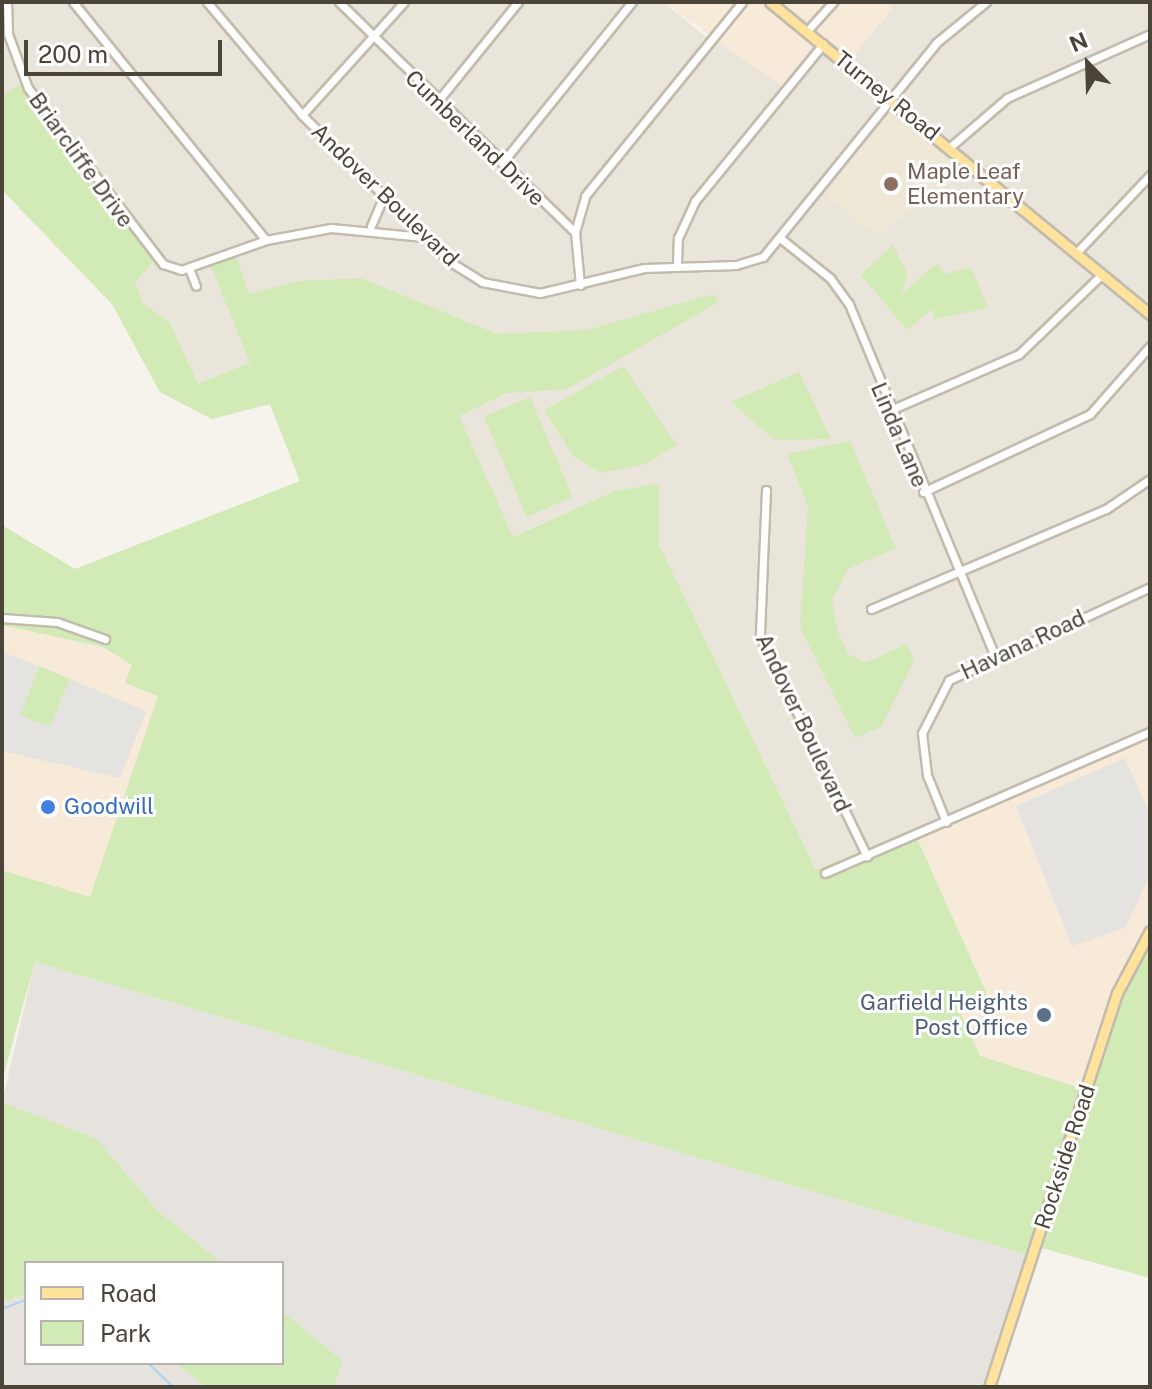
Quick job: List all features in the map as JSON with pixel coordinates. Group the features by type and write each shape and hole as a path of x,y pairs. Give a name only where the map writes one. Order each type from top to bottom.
{"main road":[{"name":"Turney Road","path":"770,2 1150,314"},
{"name":"Rockside Road","path":"989,1387 1117,993 1150,931"}],"street":[{"name":"Briarcliffe Drive","path":"7,2 8,34 28,88 146,250 163,264 189,268"},
{"path":"73,2 266,240"},
{"name":"Andover Boulevard","path":"207,2 302,115 425,237 482,282 540,293 677,263 754,262 780,238"},
{"name":"Cumberland Drive","path":"339,2 373,40 575,232"},
{"path":"302,115 373,40 404,2"},
{"path":"437,102 518,2"},
{"path":"502,163 632,2"},
{"path":"580,285 575,232 585,196 742,2"},
{"path":"807,31 833,2"},
{"path":"780,238 936,43 986,2"},
{"path":"950,147 1007,98 1150,34"},
{"path":"677,263 678,238 695,201 823,44"},
{"path":"1076,253 1150,175"},
{"path":"371,226 384,196"},
{"path":"196,286 189,268 266,240 371,226 425,237"},
{"name":"Linda Lane","path":"780,238 843,294 888,411 994,654"},
{"path":"888,411 1019,354 1101,275"},
{"path":"923,492 1090,414 1150,346"},
{"path":"871,609 1106,509 1150,479"},
{"name":"Andover Boulevard","path":"766,490 760,636 867,856"},
{"name":"Havana Road","path":"946,822 922,752 927,715 949,680 994,654 1150,587"},
{"path":"2,618 57,622 105,639"},
{"path":"825,873 1150,732"}],"shaded area":[{"path":"2,2 663,2 715,44 720,36 826,38 853,56 892,9 886,2 1150,2 1150,729 816,870 659,544 659,483 614,491 512,537 300,482 270,404 212,419 160,392 112,304 2,190"},
{"path":"663,2 886,2 892,9 853,56 826,38 783,87"},
{"name":"Maple Leaf Elementary","path":"890,113 965,173 877,235 824,195"},
{"path":"2,625 103,647 132,665 159,696 100,894 89,897 2,870"},
{"path":"2,652 39,666 20,716 50,727 70,679 146,711 120,778 2,751"},
{"path":"1150,729 1150,931 1086,1091 980,1056 959,1008 988,995 916,835"},
{"path":"1125,758 1150,814 1150,876 1125,928 1072,946 1016,806"},
{"path":"35,962 1031,1256 989,1387 334,1387 343,1361 284,1313 284,1261 220,1261 158,1211 97,1139 2,1102"},
{"path":"24,1295 24,1365 178,1365 205,1387 2,1387 2,1302"}],"green space":[{"path":"25,81 156,258 135,283 143,303 170,323 198,384 250,363 209,262 235,253 249,294 300,281 361,278 497,334 587,330 713,294 719,302 567,389 507,393 459,416 513,537 614,491 659,483 659,544 816,870 913,829 988,996 959,1009 980,1056 1086,1090 1117,993 1150,931 1150,1278 1038,1247 1031,1256 35,962 2,1081 2,870 90,897 158,696 125,683 132,665 103,647 2,625 2,525 75,569 300,481 270,404 212,419 160,392 112,304 2,190 2,96"},
{"path":"893,245 907,273 902,293 937,263 946,274 971,267 988,308 934,319 932,309 907,330 861,275"},
{"path":"624,366 677,445 645,464 601,473 573,456 544,410"},
{"path":"799,372 831,439 774,440 731,402"},
{"path":"530,397 573,497 527,517 484,417"},
{"path":"850,441 896,548 848,569 832,600 837,630 848,654 865,663 907,644 914,661 881,727 855,738 800,627 808,506 787,454"},
{"path":"39,666 70,679 50,728 18,715"},
{"path":"2,1102 97,1139 158,1211 220,1261 24,1261 24,1295 2,1302"},
{"path":"284,1313 343,1361 334,1387 205,1387 178,1365 284,1365"}],"waterway":[{"path":"2,1309 24,1301"},
{"path":"150,1365 173,1387"}],"place":[{"name":"Maple Leaf Elementary","path":"891,184"},
{"name":"Goodwill","path":"48,807"},
{"name":"Garfield Heights Post Office","path":"1044,1015"}]}
